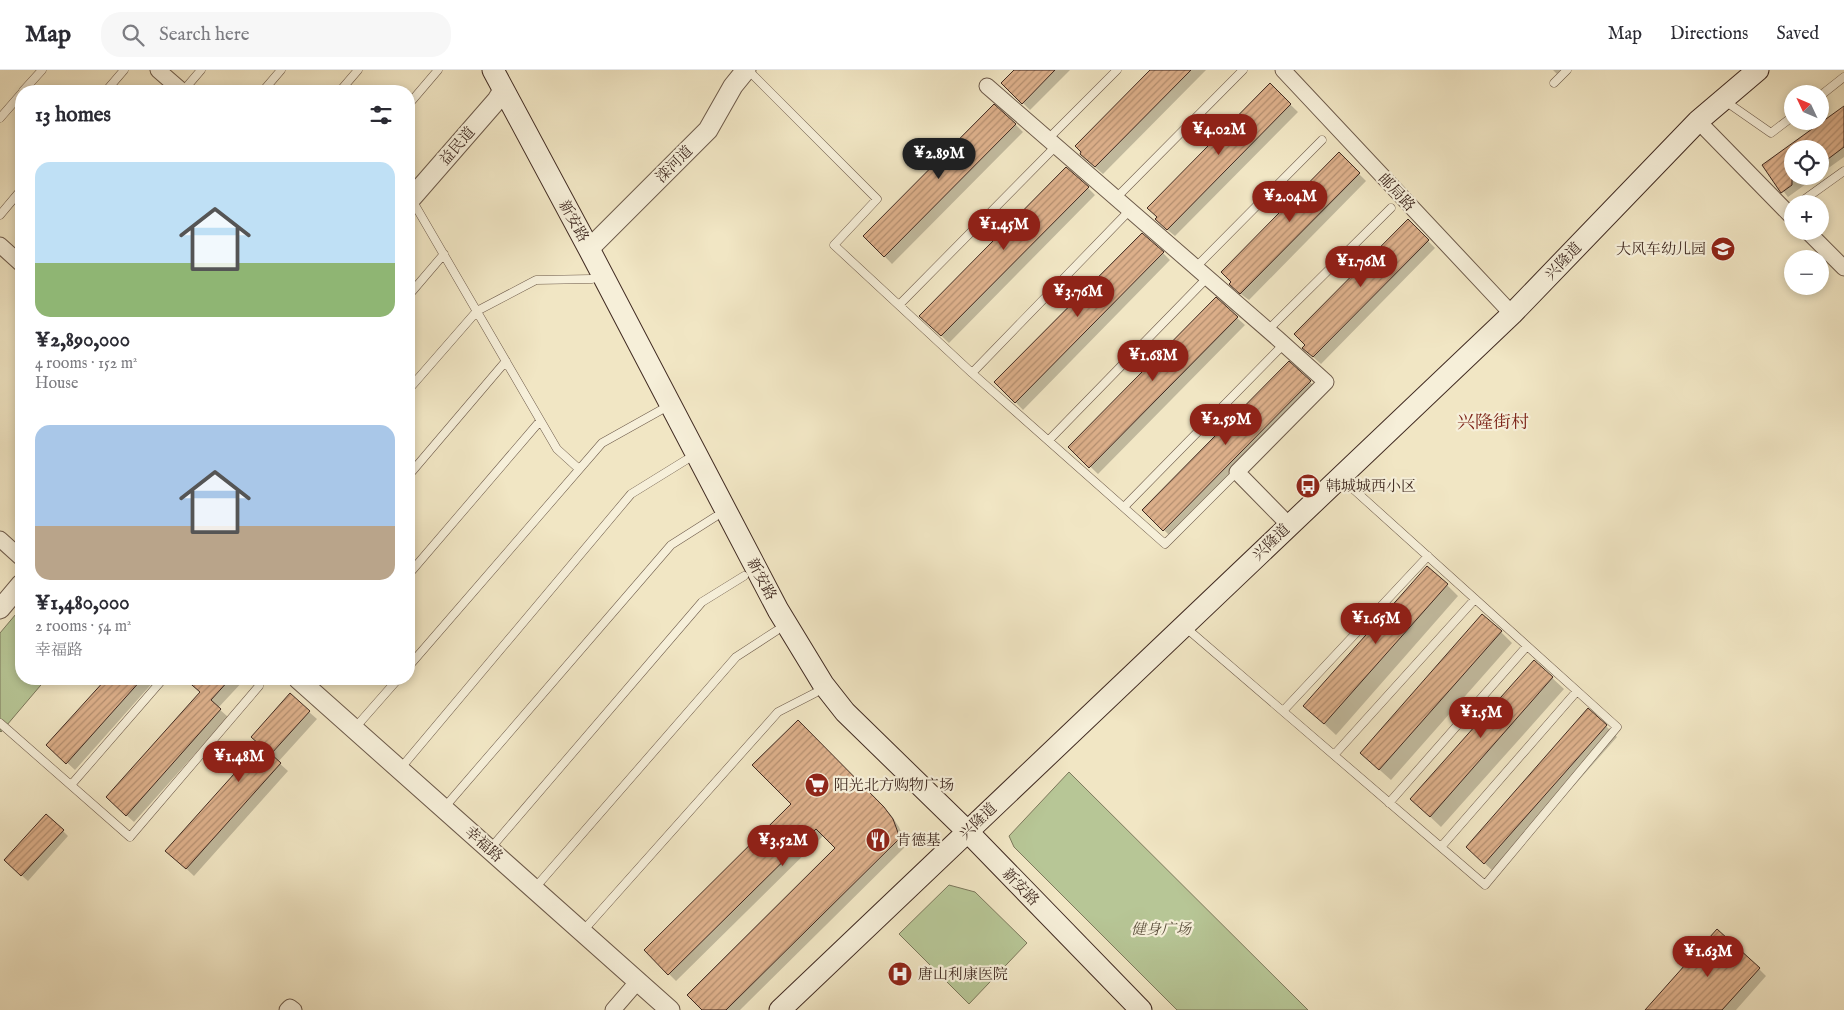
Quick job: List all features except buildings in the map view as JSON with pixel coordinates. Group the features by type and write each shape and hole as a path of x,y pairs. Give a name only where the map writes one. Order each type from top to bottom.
{"main road":[{"name":"新安路","path":"481,70 500,95 589,249 778,610 823,684 845,712 964,835 1126,1010"},
{"name":"新安路","path":"493,70 500,95 744,576 815,693 830,713 964,835 1141,1010"},
{"name":"兴隆道","path":"780,1010 1512,314 1698,121 1758,70"}],"street":[{"path":"158,70 176,85"},
{"name":"滦河道","path":"589,249 708,130 733,86 747,70"},
{"name":"邮局路","path":"1283,70 1512,314"},
{"path":"987,86 1326,382 1237,472 1289,525"},
{"name":"益民道","path":"415,193 500,95"},
{"path":"1698,121 1784,202"},
{"path":"1816,240 1844,268"},
{"path":"0,245 15,259"},
{"path":"0,539 15,553"},
{"path":"0,609 15,591"},
{"name":"幸福路","path":"312,685 354,729 670,1010"},
{"path":"614,1010 638,981"},
{"path":"287,1010 290,1007 294,1010"}],"lane":[{"path":"28,85 42,70"},
{"path":"111,85 124,70"},
{"path":"188,85 202,70"},
{"path":"268,85 281,70"},
{"path":"345,85 358,70"},
{"path":"415,97 438,70"},
{"path":"747,70 877,200 834,245 972,373 1125,506 1165,544 1237,472"},
{"path":"899,305 1052,143 1117,70"},
{"path":"1116,198 1243,70"},
{"path":"1554,83 1566,70"},
{"path":"1829,89 1844,77"},
{"path":"0,118 15,100"},
{"path":"1723,100 1771,133 1784,123"},
{"path":"1196,267 1322,140"},
{"path":"1813,195 1844,171"},
{"path":"0,215 15,197"},
{"path":"415,207 557,449 579,470"},
{"path":"1268,330 1391,208"},
{"path":"972,373 1130,210"},
{"path":"415,288 444,254"},
{"path":"1049,440 1208,277"},
{"path":"415,382 477,311 536,280 592,278"},
{"path":"1125,506 1284,344"},
{"path":"415,468 506,361"},
{"path":"415,659 602,443 661,410"},
{"path":"415,567 540,421"},
{"path":"400,769 631,494 686,460"},
{"path":"1184,625 1485,886 1617,727 1340,477"},
{"path":"444,808 672,545 715,518"},
{"path":"1283,712 1428,556"},
{"path":"490,849 702,602 744,576"},
{"path":"1334,755 1475,599"},
{"path":"534,889 736,657 776,631"},
{"path":"1389,803 1527,646"},
{"path":"71,785 158,685"},
{"path":"354,729 393,685"},
{"path":"0,723 130,836 259,686"},
{"path":"1441,847 1577,691"},
{"path":"582,932 778,712 815,693"}],"green space":[{"path":"15,615 15,685 41,685 1,732 0,731 0,633"},
{"name":"健身广场","path":"1069,772 1308,1010 1177,1010 1014,847 1009,836"},
{"path":"949,885 975,892 1027,943 969,1004 899,934"}],"place":[{"name":"大风车幼儿园","path":"1723,249"},
{"name":"韩城城西小区","path":"1308,486"},
{"name":"阳光北方购物广场","path":"817,785"},
{"name":"肯德基","path":"878,840"},
{"name":"唐山利康医院","path":"900,974"}],"district":[{"name":"兴隆街村","path":"1493,422"}]}
